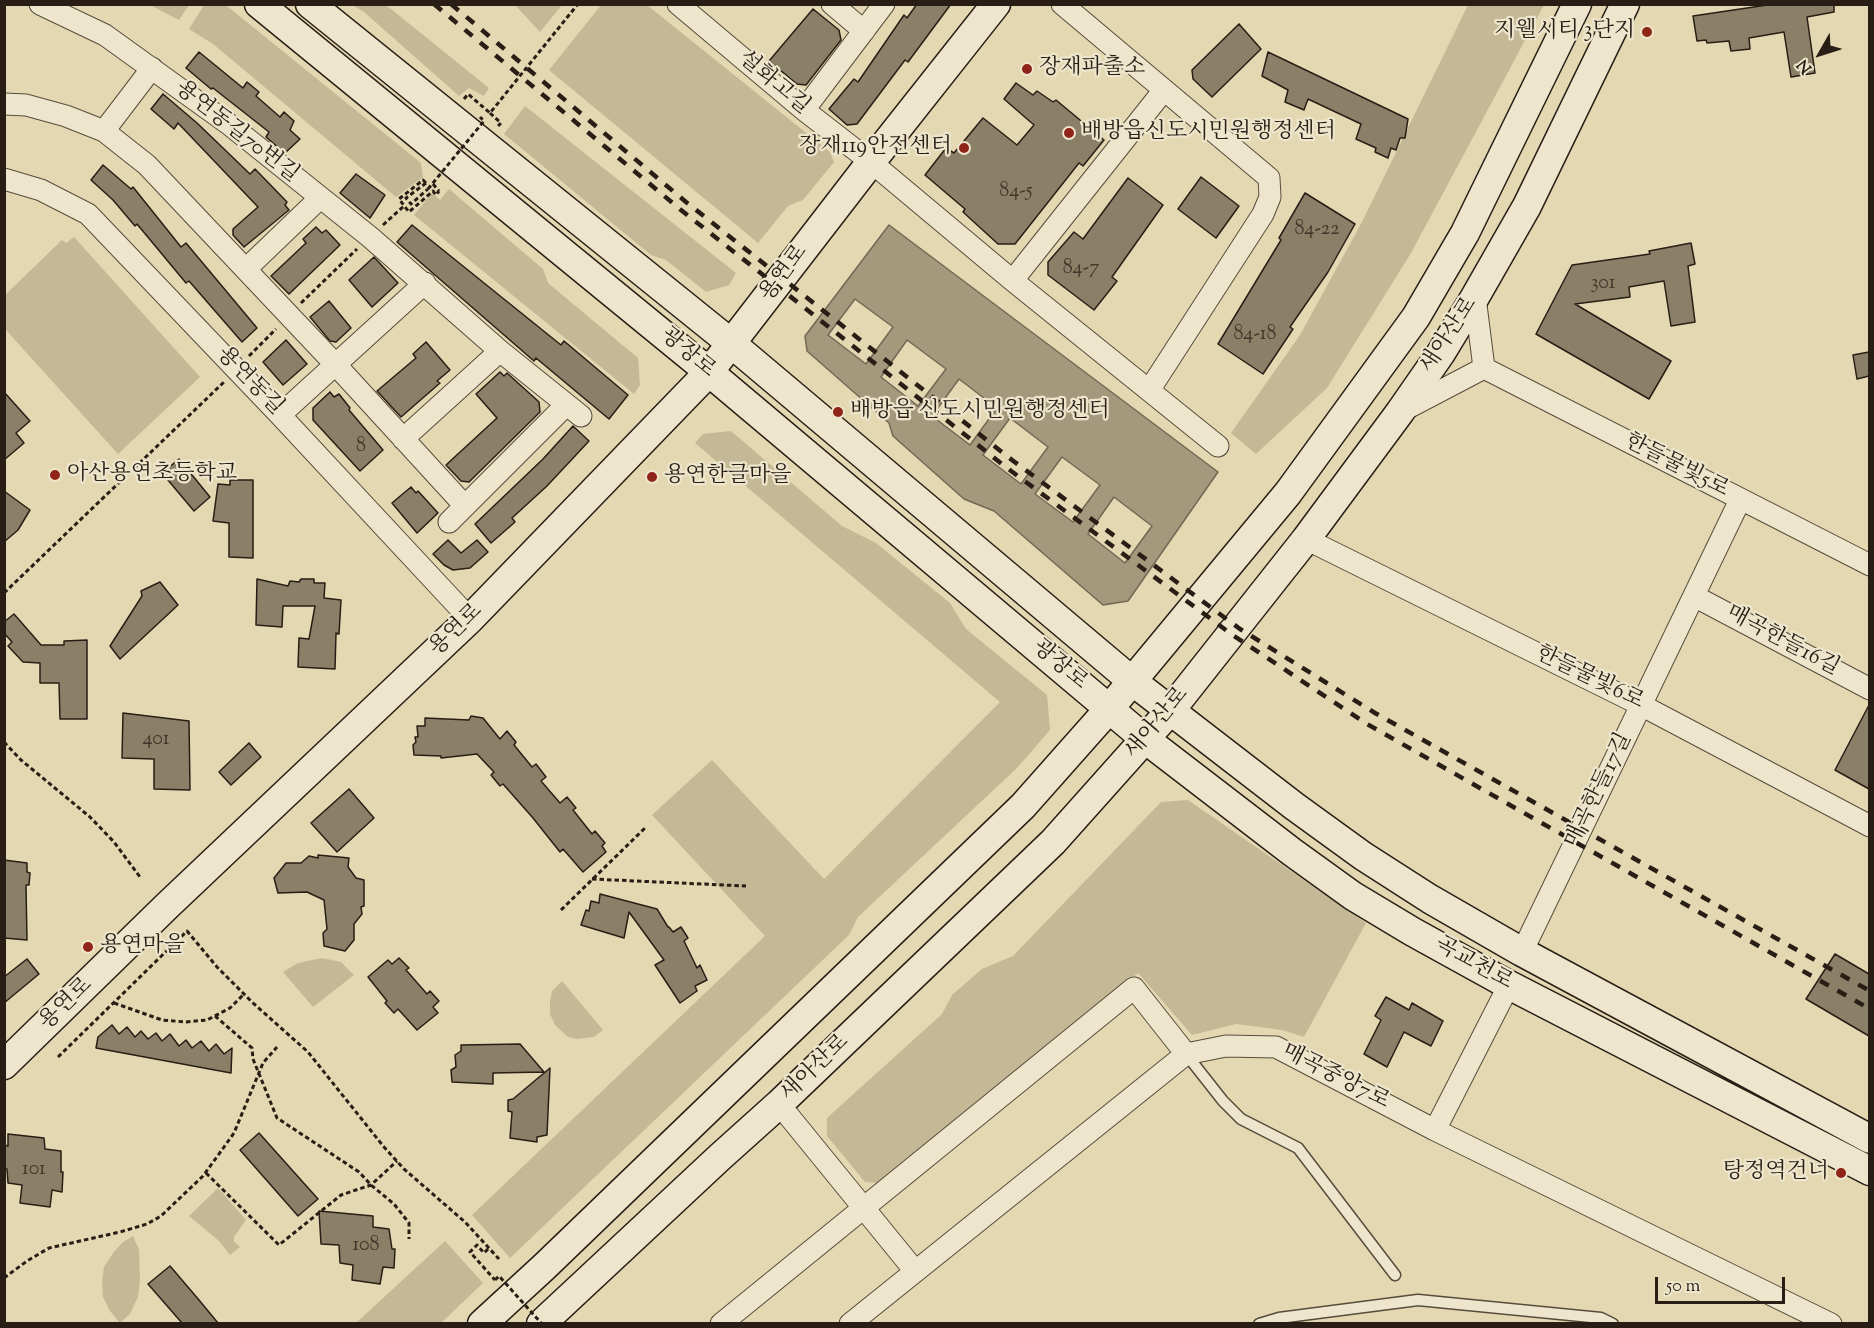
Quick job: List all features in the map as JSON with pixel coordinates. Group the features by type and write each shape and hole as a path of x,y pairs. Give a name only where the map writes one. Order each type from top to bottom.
{"main road":[{"name":"광장로","path":"259,4 709,372 1109,709"},
{"name":"광장로","path":"310,4 732,344 1132,681"},
{"name":"용연로","path":"4,1065 168,905 470,619 709,372 996,4"},
{"name":"새아산로","path":"482,1323 544,1267 1023,806 1109,709 1288,493 1416,317 1465,233 1577,4"},
{"name":"새아산로","path":"542,1323 779,1104 1053,842 1170,711 1306,538 1400,412 1476,297 1527,206 1625,4"},
{"name":"곡교천로","path":"1132,681 1363,856 1430,899 1522,952 1869,1139"},
{"name":"곡교천로","path":"1109,709 1292,852 1353,896 1509,985 1869,1171"}],"street":[{"name":"용연동길70번길","path":"40,4 105,35 230,124 425,283 500,351 573,411 465,506"},
{"name":"설화고길","path":"678,4 804,110 871,162"},
{"path":"832,4 864,31"},
{"path":"804,110 884,4"},
{"path":"1062,4 1269,178 1270,197 1263,214 1150,389"},
{"name":"용연동길70번길","path":"104,131 152,69"},
{"path":"1012,280 1164,90"},
{"path":"4,104 26,105 66,116 104,131 147,165 335,363 465,506 449,522"},
{"path":"871,162 1012,280 1218,446"},
{"name":"용연동길","path":"4,179 41,190 88,214 470,619"},
{"name":"용연동길70번길","path":"246,269 320,198"},
{"path":"280,415 425,283"},
{"path":"1400,412 1484,368 1476,297"},
{"path":"403,439 500,351"},
{"name":"한들물빛5로","path":"1484,368 1869,565"},
{"name":"매곡한들17길","path":"1522,952 1740,500"},
{"name":"한들물빛6로","path":"1306,538 1641,705 1869,826"},
{"name":"매곡한들16길","path":"1694,596 1869,689"},
{"path":"1435,1130 1509,985"},
{"path":"721,1323 1134,988 1186,1054"},
{"name":"매곡중앙7로","path":"850,1323 1186,1054 1226,1046 1276,1047 1435,1130 1831,1323"},
{"path":"779,1104 915,1271"}],"lane":[{"path":"1186,1054 1223,1101 1241,1119 1298,1148 1395,1275"},
{"path":"1259,1323 1279,1318 1418,1300 1601,1318 1613,1323"}],"path":[{"path":"490,113 578,4"},
{"path":"484,108 501,123 497,128 493,124"},
{"path":"426,183 406,198 411,204 433,184 484,121 480,117"},
{"path":"431,192 409,212 399,199 423,180 431,192 433,191 436,195 439,192 433,184"},
{"path":"378,230 404,206"},
{"path":"296,309 364,242"},
{"path":"248,358 276,328"},
{"path":"4,592 226,380"},
{"path":"4,742 21,760 90,816 114,842 140,877"},
{"path":"561,910 645,828"},
{"path":"592,879 746,886"},
{"path":"58,1057 187,931 217,967 308,1052 384,1148 465,1222 499,1259"},
{"path":"114,1003 162,1020 186,1022 207,1020 230,1008 244,994"},
{"path":"215,1016 252,1048 252,1059 277,1118 359,1172 394,1204 409,1223 409,1239"},
{"path":"4,1278 50,1248 147,1224 161,1216 206,1173 234,1133 262,1063 277,1047"},
{"path":"206,1173 279,1245 341,1195 371,1185 397,1161"},
{"path":"489,1248 484,1253 477,1245 470,1252 495,1280 499,1276 542,1323"}],"shaded area":[{"path":"189,4 179,20 150,5"},
{"path":"204,5 227,6 421,163 423,177 396,197 213,44 189,29"},
{"path":"352,5 386,5 489,88 484,96 469,88 459,96 364,12"},
{"path":"515,5 562,5 540,32"},
{"path":"601,5 647,5 830,152 834,162 803,200 788,206 758,243 549,70"},
{"path":"1468,5 1544,5 1411,253 1327,388 1256,454 1231,433 1300,335 1362,222"},
{"path":"525,106 736,273 729,285 706,292 666,260 651,255 504,134"},
{"path":"449,189 543,269 548,283 638,358 640,385 634,394 414,215 432,193 440,200"},
{"path":"889,225 1218,472 1128,601 1103,605 994,511 964,499 893,436 889,423 807,351 805,336","holes":["855,299 893,327 866,364 828,335","907,340 946,369 918,406 881,377","959,379 997,408 970,445 932,416","1010,418 1048,447 1021,484 983,455","1062,457 1100,485 1073,522 1035,494","1114,497 1152,526 1125,563 1088,534"]},
{"path":"74,237 200,377 118,454 5,329 5,295 62,240 66,243"},
{"path":"731,431 842,526 876,543 950,603 966,629 1047,695 1050,730 1017,768 858,917 849,935 510,1258 472,1215 765,936 652,815 712,760 824,879 1000,702 695,443 703,434"},
{"path":"1188,800 1366,923 1304,1037 1282,1030 1236,1024 1192,1035 1138,973 877,1183 865,1182 827,1136 827,1118 942,1014 952,995 982,969 1013,956 1161,802"},
{"path":"322,958 341,962 354,975 313,1007 283,972 298,963"},
{"path":"562,981 603,1030 594,1037 577,1039 568,1037 555,1025 550,1014 550,1001 552,991"},
{"path":"218,1188 246,1220 234,1237 234,1241 240,1247 230,1255 219,1241 189,1216"},
{"path":"133,1236 139,1250 138,1297 130,1314 120,1323 110,1311 103,1297 104,1267 123,1242"},
{"path":"445,1241 483,1283 441,1323 356,1323"}],"building":[{"path":"917,4 951,4 908,62 905,60 857,124 847,125 829,109 854,79 858,82 904,15 907,18"},
{"path":"1774,4 1834,4 1834,12 1807,17 1815,73 1791,77 1784,32 1749,38 1750,49 1731,51 1729,41 1707,43 1706,40 1697,41 1693,16"},
{"path":"813,9 839,30 841,40 806,85 797,84 769,61"},
{"path":"1239,24 1261,49 1212,97 1193,79 1192,70"},
{"path":"199,52 243,88 247,82 259,92 256,96 280,117 284,112 294,121 290,130 300,139 285,153 281,150 266,137 269,132 186,68"},
{"path":"1268,52 1408,119 1405,138 1400,138 1396,150 1391,148 1388,158 1375,152 1376,148 1356,139 1361,124 1308,99 1304,110 1285,102 1288,90 1262,76"},
{"path":"1016,83 1033,95 1037,91 1053,102 1056,100 1104,140 1083,166 1079,163 1015,244 998,244 963,212 965,209 925,175 946,148 954,153 983,118 1017,145 1034,125 1004,99"},
{"path":"163,94 250,174 255,169 287,202 285,205 289,210 244,247 233,235 233,229 258,207 178,123 174,129 151,109"},
{"path":"103,165 131,189 133,187 181,247 186,243 257,328 242,342 189,281 186,283 137,224 135,226 113,200 91,180"},
{"path":"356,174 385,195 370,218 340,193"},
{"path":"1201,177 1239,206 1216,238 1178,209"},
{"path":"1128,178 1163,205 1112,277 1117,281 1094,310 1048,275 1048,262 1074,232 1083,239"},
{"path":"1305,193 1355,224 1328,272 1290,327 1293,329 1263,374 1218,344 1281,240 1279,238"},
{"path":"412,225 561,345 564,341 628,395 609,419 536,358 534,361 397,242"},
{"path":"316,227 322,233 326,230 340,245 289,294 271,276 306,243 303,239"},
{"path":"1691,243 1695,264 1688,266 1695,322 1671,326 1664,281 1629,287 1630,297 1575,304 1671,361 1649,399 1536,334 1572,265 1650,254 1649,251"},
{"path":"374,257 398,283 372,307 349,280"},
{"path":"329,301 351,328 336,342 330,341 310,317"},
{"path":"286,340 307,364 283,385 263,362"},
{"path":"426,342 450,370 437,381 440,383 401,417 377,391 416,358 413,354"},
{"path":"1869,352 1869,376 1857,379 1853,355"},
{"path":"500,372 504,376 507,373 539,402 540,412 469,482 461,481 446,465 497,418 476,394"},
{"path":"4,392 30,421 16,433 24,443 4,460"},
{"path":"330,392 334,397 339,394 350,408 349,410 383,450 360,471 313,420 313,408"},
{"path":"573,426 589,441 547,486 512,518 515,522 491,543 475,524 543,459"},
{"path":"179,459 210,497 194,511 162,473"},
{"path":"230,480 253,480 253,558 229,557 229,523 213,521 218,484 230,485"},
{"path":"411,487 416,493 418,491 438,513 417,533 392,503"},
{"path":"4,491 30,510 18,530 4,542"},
{"path":"448,540 461,553 477,540 488,552 470,568 453,570 433,554"},
{"path":"257,579 288,586 290,581 314,579 314,583 325,583 324,598 341,600 339,634 336,633 335,669 298,667 299,638 309,639 315,606 283,606 282,627 256,625"},
{"path":"160,582 178,605 120,659 110,646 142,596 141,591"},
{"path":"14,614 41,645 64,645 64,641 87,640 87,719 60,719 59,683 40,683 40,663 23,662 8,646 12,642 4,633 4,622"},
{"path":"1869,705 1869,789 1835,770"},
{"path":"123,713 189,721 190,790 154,789 154,759 122,758"},
{"path":"471,716 483,718 500,739 507,731 516,742 514,745 532,767 536,764 546,777 541,781 560,803 567,797 576,808 573,810 592,834 595,831 605,843 602,846 606,852 583,872 563,849 560,852 503,784 500,786 491,775 494,772 477,754 441,758 441,756 414,755 413,745 416,742 415,737 418,737 417,726 425,726 425,718 469,720"},
{"path":"249,743 261,757 231,785 219,772"},
{"path":"349,789 374,818 337,852 311,823"},
{"path":"318,855 349,858 348,867 356,878 364,880 362,914 354,924 354,940 345,951 324,946 323,933 327,929 324,900 307,892 278,893 274,878 286,863 301,863 309,856 318,858"},
{"path":"4,860 27,863 27,872 30,873 29,885 26,885 27,940 4,938"},
{"path":"600,894 657,909 673,932 681,927 688,938 684,941 697,968 700,965 707,980 695,986 697,991 680,1003 655,965 664,960 629,912 624,938 581,925 586,910 589,911 591,901 599,903"},
{"path":"1835,954 1869,974 1869,1036 1806,999"},
{"path":"399,958 409,968 406,970 427,994 430,991 439,1001 433,1007 438,1013 417,1030 398,1009 394,1013 368,977 388,960 392,964"},
{"path":"27,959 39,974 4,1003 4,977"},
{"path":"1386,997 1409,1010 1412,1003 1443,1021 1431,1046 1404,1032 1387,1067 1364,1054 1381,1020 1375,1016"},
{"path":"112,1025 119,1034 127,1027 135,1037 141,1031 148,1039 156,1033 162,1041 170,1034 179,1046 186,1040 192,1048 201,1041 209,1051 216,1044 224,1054 232,1048 231,1073 96,1048 98,1037"},
{"path":"520,1044 544,1072 493,1073 493,1084 452,1082 451,1070 456,1067 455,1055 461,1051 461,1045"},
{"path":"550,1068 547,1135 537,1137 537,1142 510,1138 512,1112 508,1111 508,1100 513,1099"},
{"path":"259,1133 318,1199 298,1216 240,1150"},
{"path":"8,1134 44,1138 45,1149 61,1151 62,1192 52,1190 50,1207 20,1203 22,1185 8,1183 7,1169 4,1169 4,1145 8,1146"},
{"path":"319,1211 373,1216 373,1227 389,1229 392,1249 395,1249 394,1268 383,1267 380,1284 352,1280 353,1265 340,1263 339,1245 321,1244"},
{"path":"170,1266 218,1323 182,1323 148,1284"}],"railway":[{"path":"434,4 681,210 1007,468 1234,636 1367,724 1870,1009"},
{"path":"451,4 686,202 1012,460 1240,629 1375,713 1870,991"}],"place":[{"name":"지웰시티 3단지","path":"1647,32"},
{"name":"장재파출소","path":"1027,69"},
{"name":"배방읍신도시민원행정센터","path":"1069,133"},
{"name":"장재119안전센터","path":"964,148"},
{"name":"배방읍 신도시민원행정센터","path":"838,412"},
{"name":"아산용연초등학교","path":"55,475"},
{"name":"용연한글마을","path":"652,477"},
{"name":"용연마을","path":"88,947"},
{"name":"탕정역건너","path":"1841,1173"}]}
